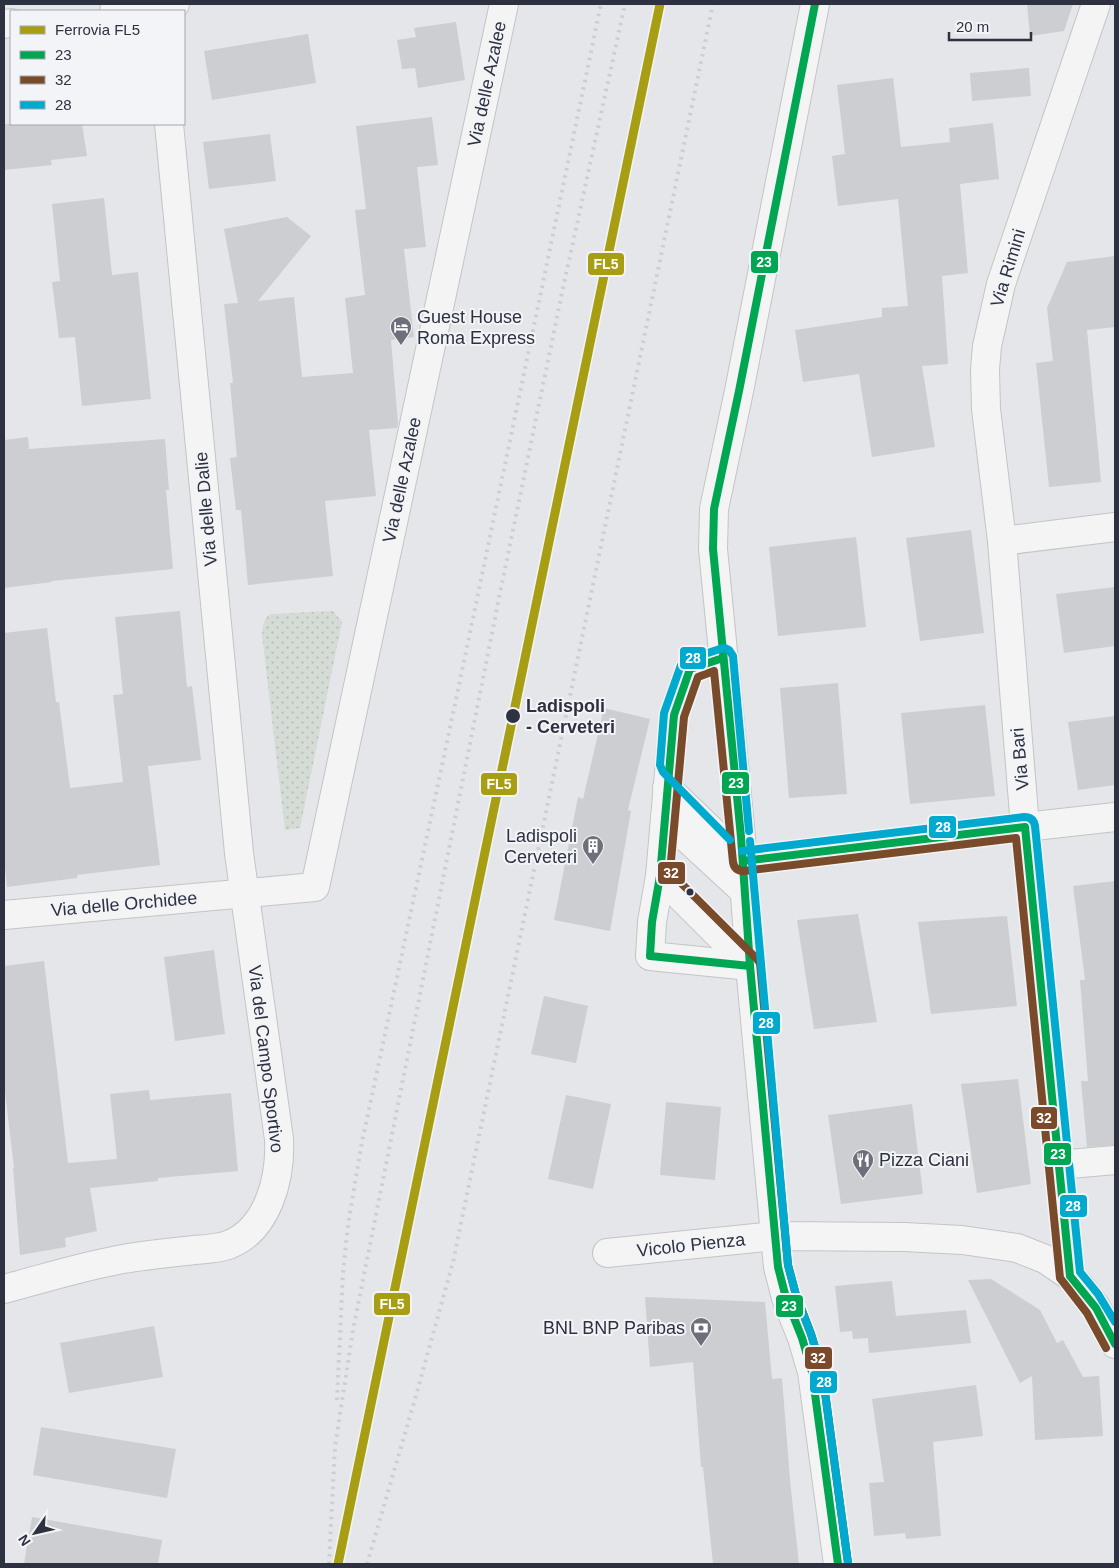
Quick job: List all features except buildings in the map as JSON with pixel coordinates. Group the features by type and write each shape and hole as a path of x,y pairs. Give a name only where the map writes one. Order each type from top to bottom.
{"street":[{"name":"Via delle Azalee","path":"244,894 315,887 504,4"},
{"path":"815,4 714,509 713,549 742,849 750,966 775,1236 781,1281 812,1372 838,1564"},
{"name":"Via Rimini","path":"1002,541 985,395 987,346 1001,284 1096,4"},
{"path":"126,10 164,7"},
{"name":"Via delle Dalie","path":"169,125 244,894"},
{"path":"1002,541 1115,527"},
{"name":"Via Bari","path":"1002,541 1025,827 1070,1276"},
{"path":"723,658 690,669 674,715 650,956 750,966"},
{"path":"668,776 742,849 1025,827 1115,817"},
{"path":"665,818 744,891"},
{"path":"658,886 717,962"},
{"path":"658,886 750,966"},
{"name":"Via delle Orchidee","path":"4,915 244,894"},
{"name":"Via del Campo Sportivo","path":"4,1289 119,1260 225,1246 244,1236 257,1223 269,1202 277,1182 280,1151 244,894"},
{"path":"1058,1165 1115,1160"},
{"name":"Vicolo Pienza","path":"607,1253 775,1236 904,1237 962,1240 1018,1248 1045,1259 1070,1276 1096,1307 1115,1344"}],"shaded area":[{"path":"333,611 342,622 300,828 285,830 262,635 263,626 270,614"}],"railway":[{"path":"337,1400 343,1272 348,1225 361,1147 601,4"},
{"path":"329,1564 335,1447 353,1330 500,593 563,288 625,4"},
{"path":"367,1564 453,1262 713,4"}],"rail line":[{"name":"FL5","path":"338,1564 660,4"}],"transit line":[{"name":"23","path":"815,4 714,509 713,549 741,837 750,966 778,1267 786,1298 802,1338 812,1372 838,1564"},
{"name":"28","path":"730,840 663,772 660,765 664,713 681,665 686,660 725,648 733,656 749,831"},
{"name":"23","path":"723,658 690,669 674,715 660,876 652,922 650,956 750,966"},
{"name":"32","path":"848,1563 822,1370 796,1295 788,1265 760,963 670,872 684,717 698,677 714,671 733,862 738,870 744,871 1016,838 1060,1278 1087,1313 1106,1348"},
{"name":"28","path":"742,851 1024,817 1030,818 1033,821 1080,1272 1098,1294 1115,1322"},
{"name":"23","path":"743,861 1025,827 1070,1276 1096,1308 1115,1344"},
{"name":"28","path":"750,841 788,1265 796,1295 822,1370 848,1563"}],"place":[{"name":"Guest House Roma Express","path":"401,346"},
{"name":"Ladispoli - Cerveteri","path":"513,716"},
{"name":"Ladispoli Cerveteri","path":"593,865"},
{"name":"Pizza Ciani","path":"863,1179"},
{"name":"BNL BNP Paribas","path":"701,1347"}]}
